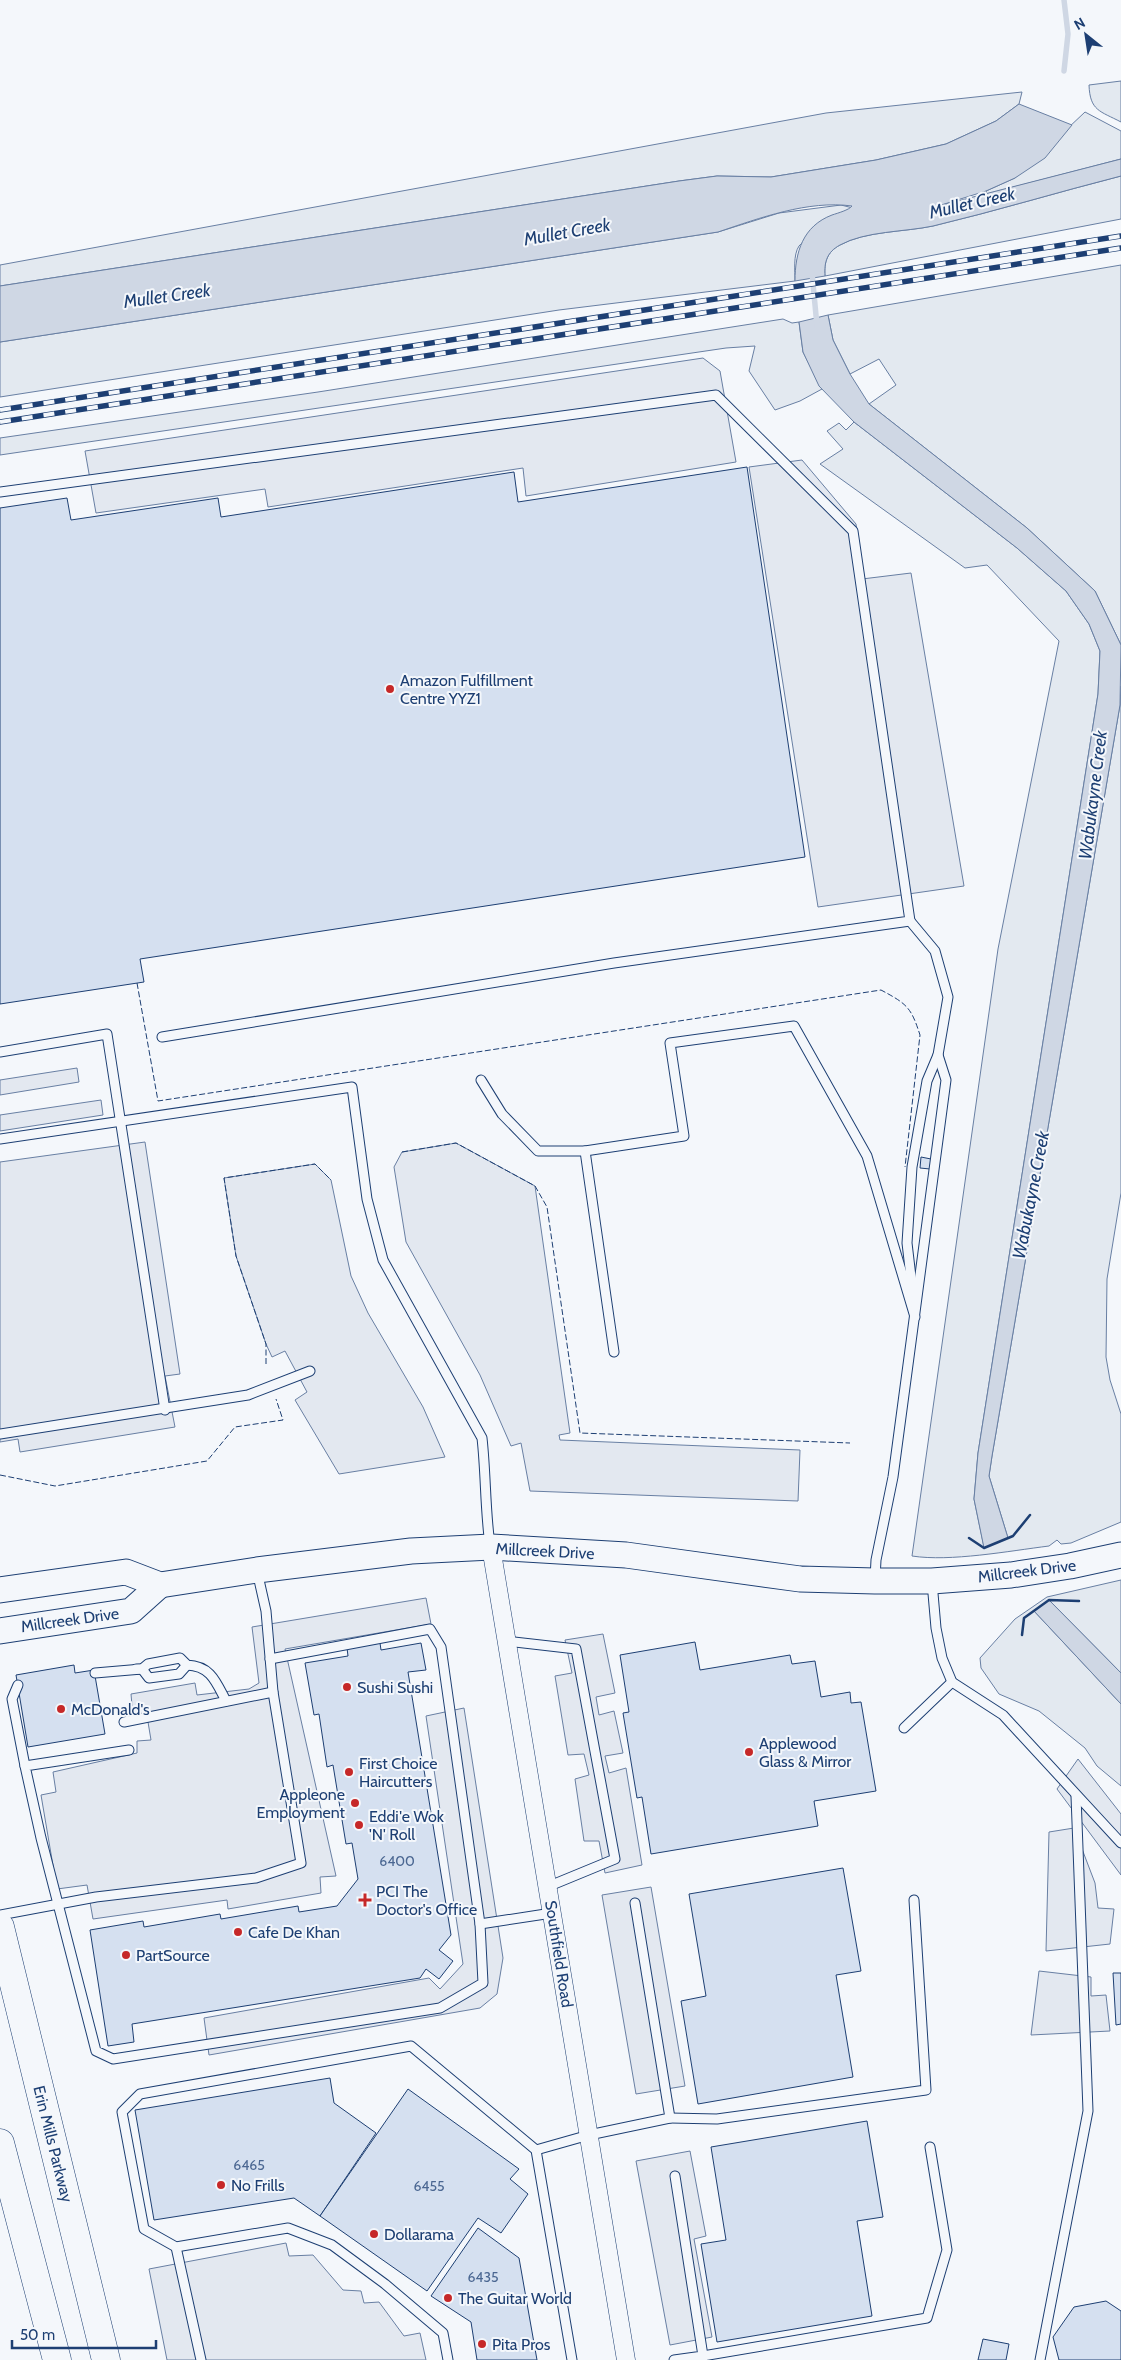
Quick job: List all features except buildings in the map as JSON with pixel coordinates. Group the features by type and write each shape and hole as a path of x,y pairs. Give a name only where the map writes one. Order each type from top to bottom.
{"main road":[{"name":"Erin Mills Parkway","path":"0,1927 106,2360"},
{"path":"0,2143 56,2360"}],"street":[{"name":"Millcreek Drive","path":"0,1631 131,1611 160,1586 257,1570 410,1551 491,1548 626,1555 800,1579 875,1582 932,1581 1011,1575 1070,1566 1121,1555"},
{"name":"Southfield Road","path":"491,1548 626,2360"},
{"path":"1,1590 126,1572 160,1586"}],"lane":[{"path":"0,492 716,394 853,531 910,920 935,951 948,997 938,1055 927,1081 912,1167 907,1243 915,1317"},
{"path":"162,1037 614,963 910,920"},
{"path":"481,1080 502,1114 538,1151 584,1151 684,1136 670,1043 794,1026 867,1156 915,1317"},
{"path":"0,1052 107,1034 122,1121 164,1410"},
{"path":"875,1582 876,1560 892,1478 915,1317 946,1080 938,1055"},
{"path":"0,1138 352,1087 367,1200 383,1260 482,1438 485,1469 485,1512 491,1548"},
{"path":"584,1151 614,1352"},
{"path":"0,1434 78,1420 164,1410 248,1395 310,1371"},
{"path":"0,1915 96,1897 256,1878 301,1863 273,1692 266,1611 257,1570"},
{"path":"932,1581 936,1628 942,1658 952,1682 1003,1715 1076,1796 1121,1842"},
{"path":"18,1685 12,1699 40,1838 96,2051 113,2059 440,2008 483,1983 480,1924 441,1646 430,1629 270,1659"},
{"path":"506,1641 576,1649 615,1858 547,1887"},
{"path":"95,1673 142,1669 148,1664 180,1658 187,1665 200,1666 213,1678 226,1701"},
{"path":"142,1669 148,1678 179,1674 187,1665"},
{"path":"904,1728 952,1682"},
{"path":"124,1722 273,1692"},
{"path":"25,1766 129,1750"},
{"path":"1040,2360 1088,2111 1076,1796"},
{"path":"536,2150 589,2135 670,2118 717,2119 926,2090 914,1900"},
{"path":"635,1903 670,2118"},
{"path":"480,1924 552,1913"},
{"path":"448,2360 443,2333 385,2284 332,2245 288,2228 176,2247 144,2230 122,2112 140,2094 411,2046 536,2150 572,2360"},
{"path":"674,2360 927,2318 947,2250 930,2147"},
{"path":"674,2176 703,2356"},
{"path":"176,2247 200,2360"}],"shaded area":[{"path":"1121,81 1121,122 1102,112 1094,105 1091,100 1089,85"},
{"path":"1022,92 1019,104 996,121 946,144 876,160 771,177 717,176 679,181 0,286 0,265 826,113"},
{"path":"1085,112 1121,131 1121,159 987,194 986,191 1015,178"},
{"path":"1121,176 1121,219 825,276 825,266 829,254 850,240 873,234 933,226"},
{"path":"841,205 853,208 824,225 799,246 795,258 795,281 559,310 0,397 0,342 718,232 779,213"},
{"path":"1121,265 1121,645 1095,591 1027,528 869,404 896,385 879,359 850,374 833,340 828,315"},
{"path":"783,319 792,323 799,322 803,352 822,389 800,401 775,410 749,371 755,346 726,348 0,455 0,438 318,392"},
{"path":"703,358 720,371 736,462 526,496 523,468 268,507 265,489 96,513 85,451"},
{"path":"854,422 1017,548 1066,591 1089,624 1100,651 1098,694 978,1453 974,1499 984,1547 1008,1538 989,1476 1120,705 1121,686 1121,1193 1107,1279 1106,1357 1110,1380 1121,1414 1121,1522 1071,1543 1061,1544 1057,1540 1049,1546 962,1557 912,1556 998,949 1059,641 987,565 965,568 820,464 843,449 827,431 839,423 846,430"},
{"path":"802,460 856,524 862,579 911,573 964,886 818,907 749,467"},
{"path":"77,1068 79,1082 0,1095 0,1080"},
{"path":"101,1100 103,1115 0,1131 0,1115"},
{"path":"145,1142 180,1374 165,1376 175,1427 20,1452 18,1439 0,1442 0,1162"},
{"path":"456,1143 535,1186 570,1433 559,1435 560,1440 800,1450 798,1501 530,1491 521,1443 511,1446 480,1375 406,1242 394,1167 402,1152"},
{"path":"315,1164 331,1180 351,1276 368,1313 423,1407 445,1457 339,1474 295,1400 307,1392 285,1351 272,1357 266,1344 236,1256 224,1178"},
{"path":"1121,1580 1121,1673 1049,1600 1034,1611 1121,1704 1121,1786 1097,1766 1085,1748 1039,1711 999,1694 981,1668 980,1658 1015,1619 1047,1597"},
{"path":"426,1598 431,1624 285,1649 336,1876 320,1877 321,1893 228,1909 227,1900 93,1919 87,1885 57,1889 41,1795 56,1792 53,1772 137,1753 137,1741 151,1740 147,1716 133,1717 131,1694 195,1683 197,1695 249,1689 259,1683 252,1627"},
{"path":"603,1634 615,1693 596,1697 599,1715 614,1711 623,1753 605,1756 609,1773 626,1768 642,1865 605,1873 599,1841 584,1841 575,1779 589,1775 584,1754 568,1755 555,1676 572,1673 565,1640"},
{"path":"464,1708 503,1958 497,1994 480,2008 209,2055 204,2018 429,1978 440,1989 463,1964 426,1716"},
{"path":"1078,1759 1121,1814 1121,1875 1057,1789"},
{"path":"1074,1828 1095,1883 1098,1908 1114,1909 1110,1944 1046,1951 1049,1832"},
{"path":"651,1887 685,2086 636,2094 602,1895"},
{"path":"1039,1971 1091,1977 1091,1996 1106,1995 1110,2031 1031,2035"},
{"path":"690,2151 706,2236 694,2239 712,2337 670,2345 636,2161"},
{"path":"286,2243 289,2256 313,2255 343,2290 361,2291 364,2303 379,2302 404,2336 420,2333 426,2360 167,2360 149,2269"}],"water":[{"name":"Mullet Creek","path":"1019,104 1072,125 1045,158 1015,178 986,191 938,206 1121,159 1121,176 933,226 873,234 850,240 829,254 825,266 825,276 795,281 799,250 808,233 822,220 852,206 835,205 801,208 767,216 718,232 0,342 0,286 679,181 717,176 771,177 876,160 946,144 996,121"},
{"path":"828,315 833,340 850,374 869,404 1027,528 1095,591 1121,645 1120,705 989,1476 1008,1538 984,1548 974,1499 978,1453 1098,694 1100,651 1089,624 1066,591 1017,548 854,422 819,386 803,352 799,322"},
{"path":"1049,1600 1121,1673 1121,1704 1034,1611"}],"waterway":[{"path":"1064,0 1068,34 1064,71"},
{"name":"Wabukayne Creek","path":"812,273 817,326"}],"railway":[{"path":"0,410 1121,236"},
{"path":"0,422 1121,248"}],"fence":[{"path":"137,983 158,1101 881,990 907,1007 914,1018 920,1035 905,1167"},
{"path":"402,1152 456,1143 535,1186 547,1207 580,1433 850,1443"},
{"path":"266,1364 266,1344 236,1256 224,1178 315,1164 331,1180"},
{"path":"0,1475 55,1486 207,1461 235,1427 283,1420 276,1399"}],"wall":[{"path":"969,1538 984,1548 1013,1536 1030,1515"},
{"path":"1022,1635 1024,1618 1049,1600 1079,1601"}],"place":[{"name":"Amazon Fulfillment Centre YYZ1","path":"390,689"},
{"name":"Sushi Sushi","path":"347,1687"},
{"name":"McDonald's","path":"61,1709"},
{"name":"Applewood Glass & Mirror","path":"749,1752"},
{"name":"First Choice Haircutters","path":"349,1772"},
{"name":"Appleone Employment","path":"355,1803"},
{"name":"Eddi'e Wok 'N' Roll","path":"359,1825"},
{"name":"PCI The Doctor's Office","path":"365,1900"},
{"name":"Cafe De Khan","path":"238,1932"},
{"name":"PartSource","path":"126,1955"},
{"name":"No Frills","path":"221,2185"},
{"name":"Dollarama","path":"374,2234"},
{"name":"The Guitar World","path":"448,2298"},
{"name":"Pita Pros","path":"482,2344"}]}
